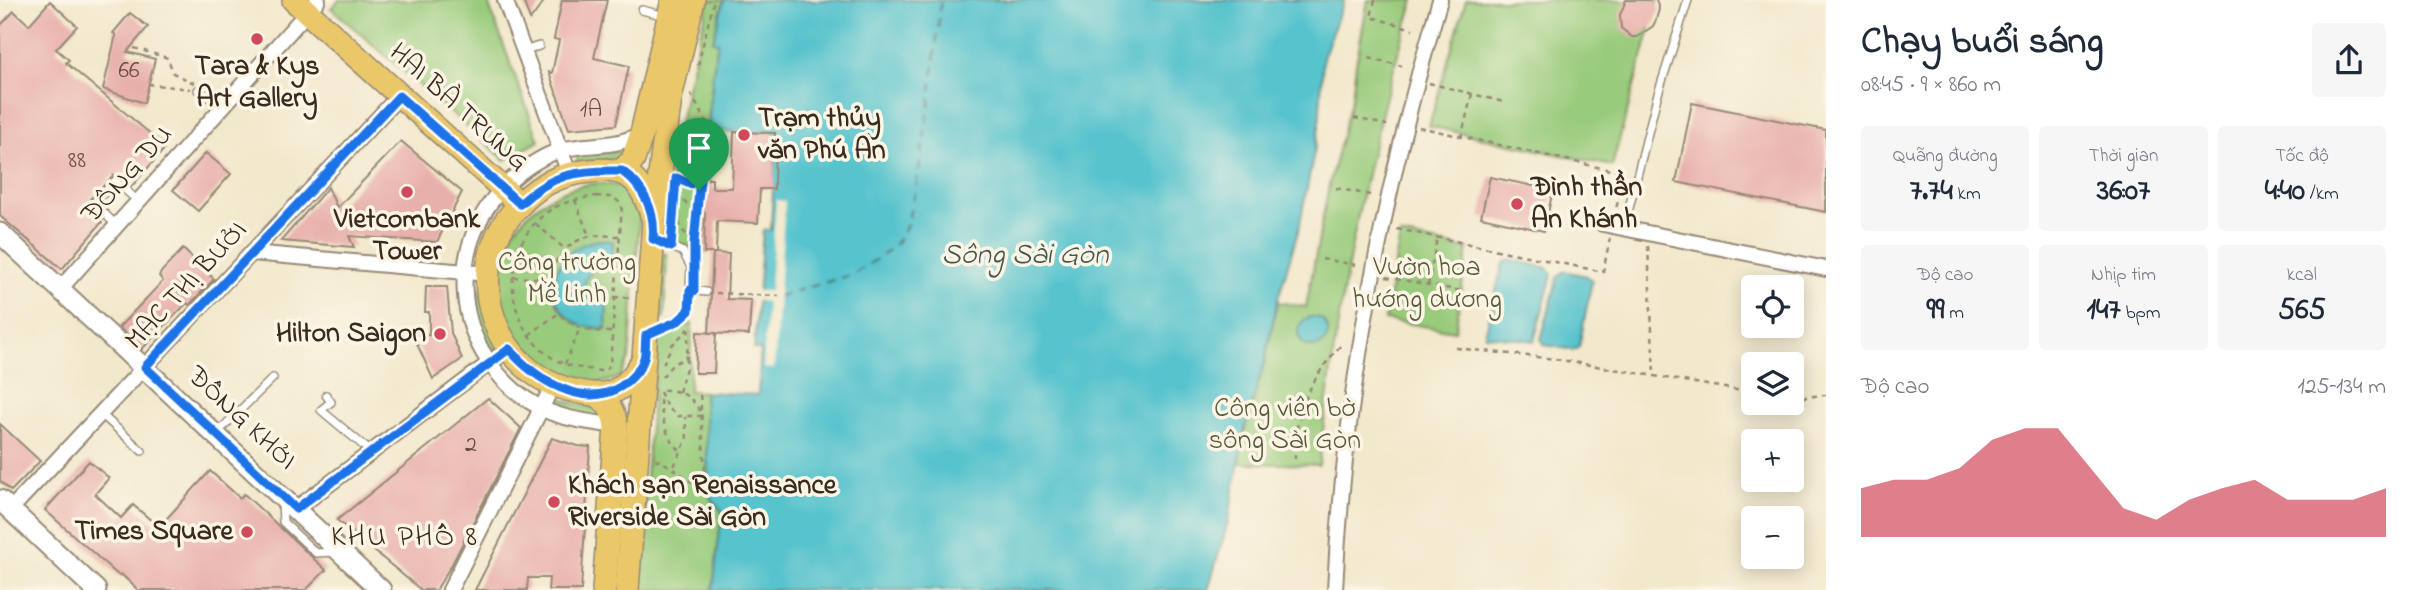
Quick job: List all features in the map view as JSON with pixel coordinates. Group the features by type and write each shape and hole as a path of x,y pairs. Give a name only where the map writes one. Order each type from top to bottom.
{"main road":[{"name":"HAI BÀ TRƯNG","path":"306,4 399,96 520,204"},
{"path":"622,171 633,160 681,10"},
{"path":"627,590 653,361 646,335 667,177 670,98 681,10"},
{"path":"653,361 612,392 598,395 553,385 521,363 500,336 490,309 488,274 498,236 507,218 520,204 550,181 569,173 622,171 642,190 659,236"},
{"path":"598,395 608,403 615,415 616,426 604,590"}],"street":[{"path":"505,0 569,173"},
{"path":"1335,590 1340,515 1363,322 1376,249 1405,124 1440,0"},
{"name":"ĐÔNG DU","path":"60,289 222,106 306,4"},
{"name":"MẠC THỊ BƯỞI","path":"5,505 101,414 399,96"},
{"path":"616,426 563,416 541,408 507,384 489,365 479,348 467,314 464,272 469,244 480,220 503,188 528,167 561,150 621,143 642,133"},
{"path":"1613,226 1826,269"},
{"name":"ÐỒNG KHỞI","path":"0,233 381,590"},
{"path":"252,253 488,274"},
{"path":"289,503 372,453 509,349"},
{"path":"450,590 553,385"},
{"path":"5,505 96,590"}],"lane":[{"path":"1613,226 1688,0"},
{"path":"642,10 681,10"},
{"path":"524,51 539,46"},
{"path":"199,90 222,106"},
{"path":"667,177 690,184 700,180"},
{"path":"116,225 94,203 115,181 138,201"},
{"path":"646,335 678,321 689,311 691,267 682,252 659,236"},
{"path":"690,290 706,292"},
{"path":"217,434 273,378"},
{"path":"326,395 331,402 321,410 372,453"},
{"path":"101,414 142,452"}],"path":[{"path":"697,67 714,0"},
{"path":"1375,0 1371,17 1413,29"},
{"path":"134,48 168,58 173,73 191,80 199,90"},
{"path":"1369,58 1402,66"},
{"path":"1429,83 1504,102"},
{"path":"148,84 199,90"},
{"path":"682,137 680,146 706,121 690,93 688,104"},
{"path":"1461,138 1472,94"},
{"path":"1354,118 1387,125"},
{"path":"1394,228 1603,272 1624,173 1405,124"},
{"path":"667,177 677,168 700,158 694,254"},
{"path":"1336,188 1370,195"},
{"path":"674,201 675,191 698,210"},
{"path":"613,197 621,206 610,365 607,369 582,368 552,357 529,335 516,312 512,288 517,254 536,223 561,204 575,200 613,197"},
{"path":"575,200 589,236"},
{"path":"659,236 673,211 683,231 694,242"},
{"path":"536,223 565,249"},
{"path":"1653,233 1648,244 1654,374"},
{"path":"611,332 580,328 565,319 551,296 550,279 556,260 565,249 589,236 619,236"},
{"path":"1428,285 1437,238"},
{"path":"1322,259 1356,265"},
{"path":"513,276 550,279"},
{"path":"1384,276 1462,291"},
{"path":"706,292 779,296"},
{"path":"614,297 634,299"},
{"path":"529,335 560,312"},
{"path":"653,361 689,326 688,356 679,392"},
{"path":"565,363 580,328"},
{"path":"1296,459 1296,431 1302,404 1313,382 1343,343"},
{"path":"1456,348 1555,359 1741,391"},
{"path":"662,377 672,365 688,356"},
{"path":"660,391 679,392 694,401 702,416 685,417 671,412 660,391"},
{"path":"655,459 673,467 706,490 700,392"},
{"path":"1804,397 1826,395"},
{"path":"660,400 666,430 673,444 682,452"},
{"path":"673,467 682,452 688,432 685,417"}],"green space":[{"path":"339,0 487,0 539,141 505,160 331,8"},
{"path":"709,0 724,0 713,40 718,42 709,104 704,253 664,237 674,152"},
{"name":"Công viên bờ sông Sài Gòn","path":"1368,0 1414,0 1381,115 1355,230 1334,347 1319,465 1239,463 1245,428 1266,357 1277,302 1306,307 1329,185 1352,97"},
{"path":"1466,0 1658,0 1612,166 1429,126"},
{"path":"631,145 627,155 617,159 577,162 577,155 620,151"},
{"name":"Công trường Mê Linh","path":"598,183 629,189 640,214 629,359 620,377 587,383 571,380 545,367 530,357 519,344 506,319 499,294 499,270 505,248 516,228 532,211 551,197 573,188"},
{"name":"Vườn hoa hướng dương","path":"1400,235 1468,249 1455,331 1385,320"},
{"path":"663,253 667,255 664,318 658,321"},
{"path":"470,288 479,289 499,346 492,351 477,323"},
{"path":"692,323 689,391 704,392 709,495 722,511 713,590 637,590 657,339"},
{"path":"555,395 572,403 601,409 605,420 551,403"}],"water":[{"name":"Sông Sài Gòn","path":"724,0 1344,0 1323,58 1319,127 1299,228 1245,428 1229,518 1208,590 713,590 722,511 709,495 704,392 758,395 761,350 754,349 763,230 771,230 776,133 708,131 718,42 713,41"},
{"path":"600,240 613,241 611,266 592,271 585,285 590,298 607,304 606,329 579,324 565,314 553,289 555,275 571,252 584,244"},
{"path":"1511,260 1547,268 1552,274 1534,341 1485,335 1502,267 1505,262"},
{"path":"1564,271 1587,276 1592,281 1579,347 1574,350 1545,345 1541,339 1558,277"},
{"path":"1313,317 1324,321 1328,332 1324,343 1313,347 1302,343 1298,332 1302,321"}],"pier":[{"path":"776,200 785,201 774,369 763,368 767,302 754,300 755,291 770,291"}],"building":[{"path":"523,0 545,0 530,20"},
{"path":"562,0 607,0 594,58 629,66 616,125 569,129 549,72 552,73 559,40 554,39"},
{"path":"1626,0 1656,0 1659,9 1653,26 1637,37 1632,37 1621,28 1620,15"},
{"path":"50,1 77,26 56,49 69,60 66,63 166,147 131,187 114,175 90,199 86,208 102,222 62,269 0,216 0,26 14,11 29,25"},
{"path":"130,13 148,27 127,52 155,59 144,103 103,89 116,35 113,33"},
{"path":"1692,103 1826,130 1826,212 1676,182"},
{"path":"734,132 775,133 774,189 760,189 758,223 717,221 716,253 704,253 705,212 702,211 702,186 706,179 712,179 712,188 732,188"},
{"name":"Vietcombank Tower","path":"401,141 462,192 437,242 349,236 354,247 281,241 328,187 337,208"},
{"path":"206,153 231,174 198,211 173,190"},
{"name":"Đình thần An Khánh","path":"1490,177 1553,190 1544,231 1481,217"},
{"path":"183,249 214,279 142,349 119,327 163,281 159,276 162,271"},
{"path":"713,253 729,254 727,299 751,300 749,335 709,333"},
{"name":"Hilton Saigon","path":"426,287 447,287 451,333 462,359 433,379 413,335 429,335 429,312 425,312"},
{"path":"697,332 716,333 714,373 695,373"},
{"path":"488,398 521,428 436,590 421,590 337,520"},
{"path":"0,424 40,461 11,491 0,481"},
{"path":"552,438 590,447 581,590 548,590 549,578 528,578 527,590 475,590"},
{"path":"89,461 109,478 95,494 121,518 133,505 159,527 210,471 240,498 244,494 326,570 306,590 138,590 45,510"}],"ferry route":[{"path":"779,296 854,274 886,253 898,241 906,227 915,193 930,101 941,0"}],"place":[{"name":"Tara & Kys Art Gallery","path":"257,39"},
{"name":"Trạm thủy văn Phú An","path":"744,135"},
{"name":"Vietcombank Tower","path":"407,192"},
{"name":"Đình thần An Khánh","path":"1517,204"},
{"name":"Hilton Saigon","path":"440,334"},
{"name":"Khách sạn Renaissance Riverside Sài Gòn","path":"554,502"},
{"name":"Times Square","path":"247,532"}],"district":[{"name":"KHU PHỐ 8","path":"405,538"}],"route":[{"path":"399,96 520,204 533,191 569,173 622,171 642,190 654,221 653,239 671,247 676,178 685,184 700,180 699,190 698,223 694,242 694,291 690,290 689,311 678,321 646,335 644,359 627,383 612,392 598,395 568,390 537,376 509,349 296,509 145,367 399,96"}]}
